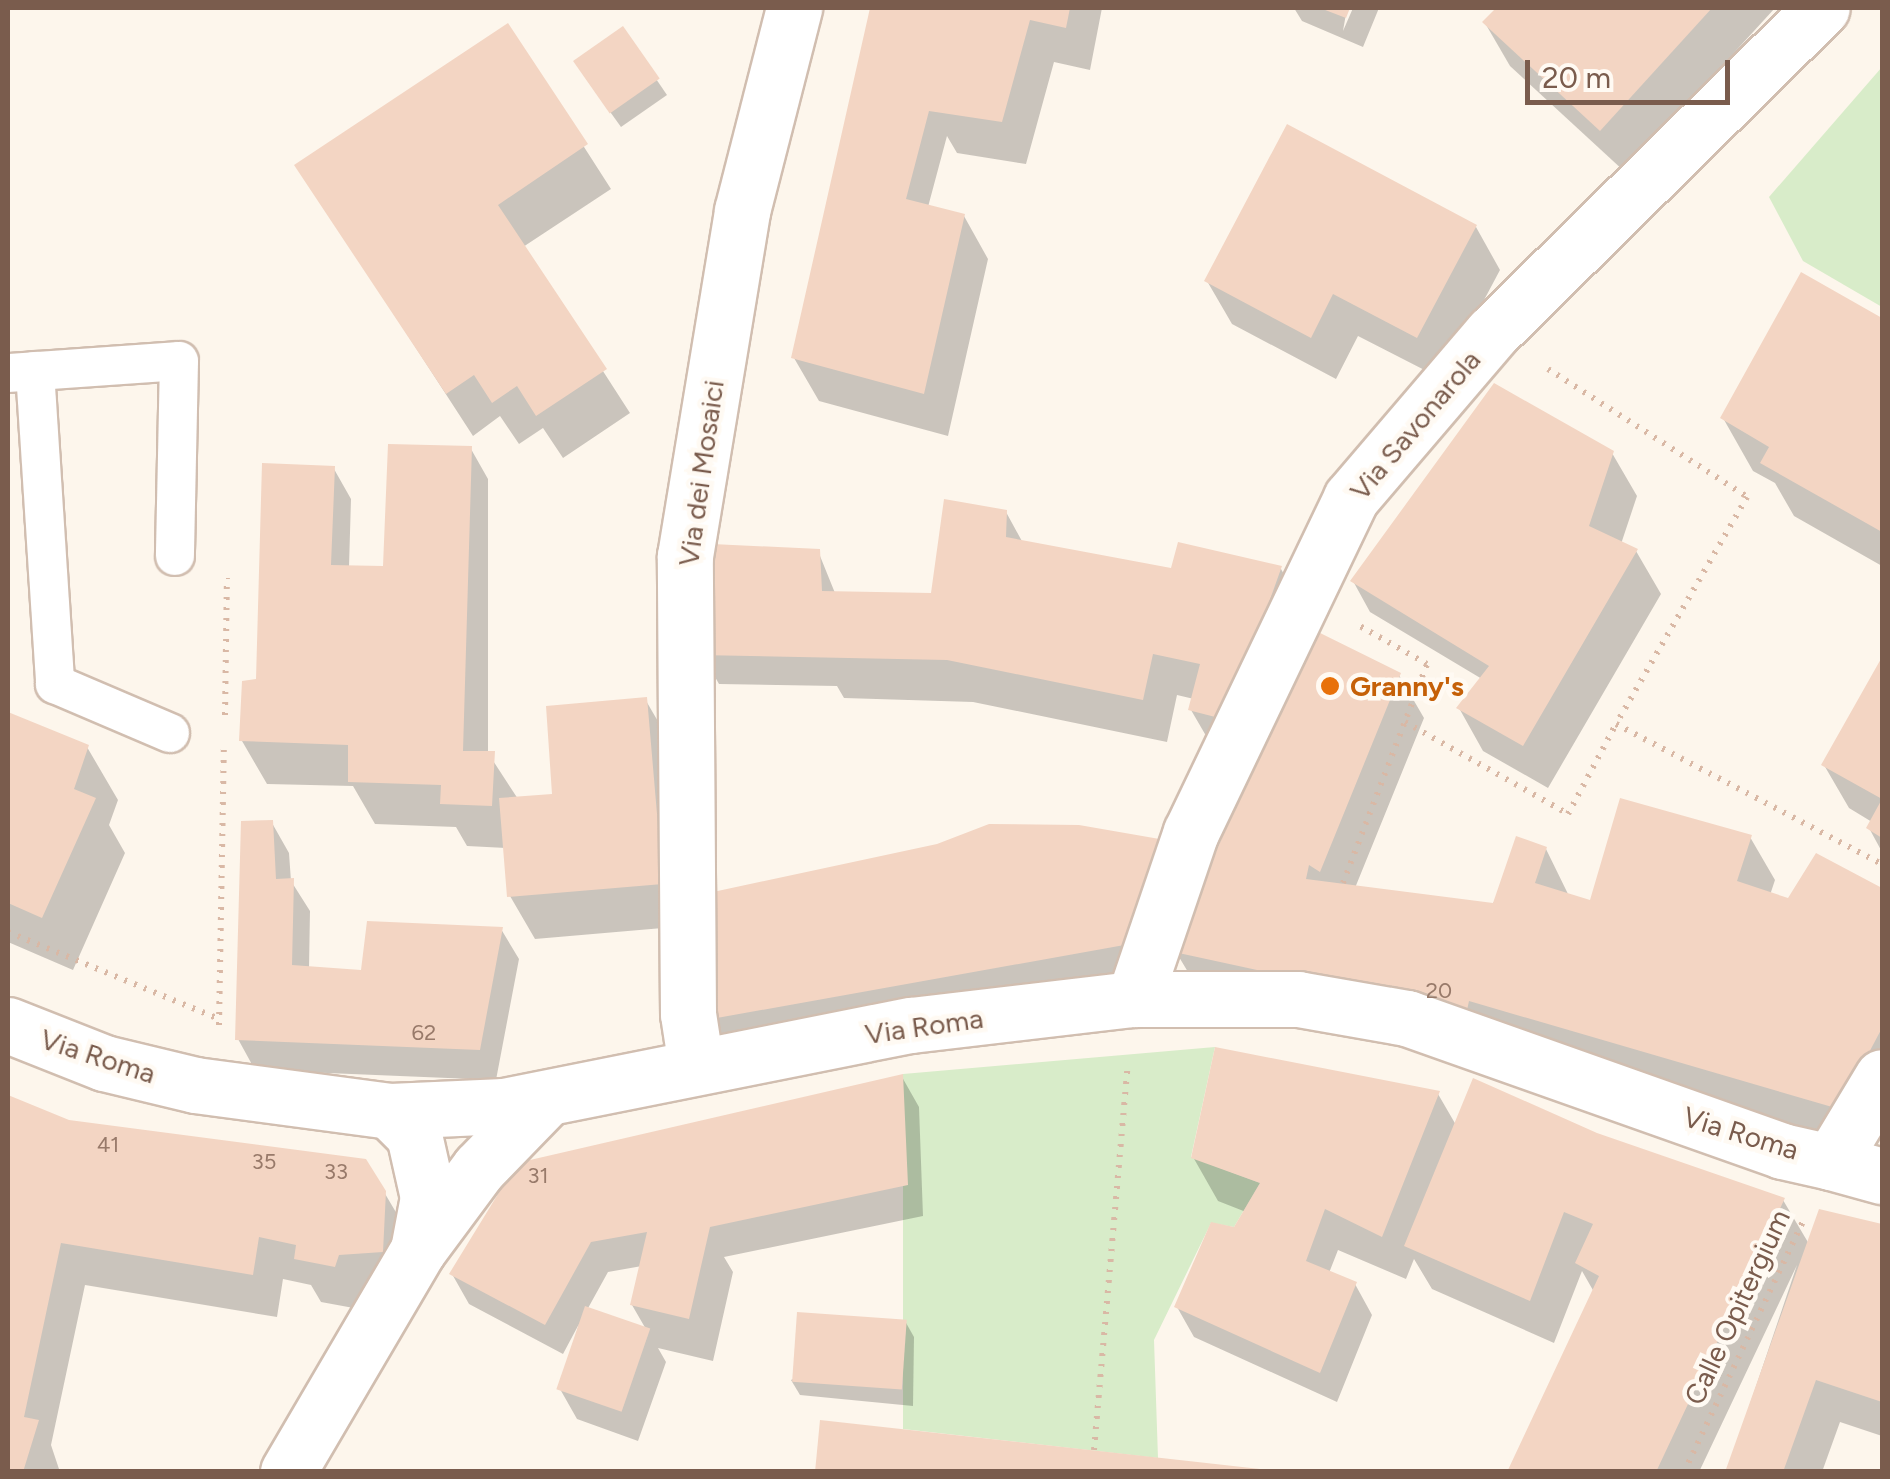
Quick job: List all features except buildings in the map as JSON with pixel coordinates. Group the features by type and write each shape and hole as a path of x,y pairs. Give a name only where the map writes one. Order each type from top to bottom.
{"street":[{"name":"Via dei Mosaici","path":"696,1066 688,1014 684,556 742,211 794,8"},
{"name":"Via Savonarola","path":"1134,999 1191,832 1351,498 1492,333 1822,8"},
{"name":"Via Roma","path":"8,1025 104,1063 195,1086 390,1110 546,1098 911,1026 1134,999 1298,999 1408,1018 1782,1151 1857,1168"},
{"path":"1857,1168 1882,1078"},
{"path":"288,1472 418,1250 479,1168 546,1098"},
{"path":"390,1110 414,1135 424,1162 428,1197 418,1250"}],"lane":[{"path":"170,733 55,684 21,372 179,361 175,556"}],"path":[{"path":"1405,722 1568,814 1747,497 1492,333"},
{"path":"225,720 228,560"},
{"path":"1303,594 1427,664 1343,883"},
{"path":"1616,724 1882,864"},
{"path":"195,1086 218,1043 224,740"},
{"path":"8,932 219,1019"},
{"path":"1094,1450 1134,999"},
{"name":"Calle Opitergium","path":"1684,1472 1857,1168"}],"green space":[{"path":"1882,67 1882,307 1803,261 1769,197"},
{"path":"1215,1047 1191,1157 1260,1183 1234,1227 1211,1223 1154,1340 1158,1458 903,1429 903,1074"}],"place":[{"name":"Granny's","path":"1330,686"}]}
